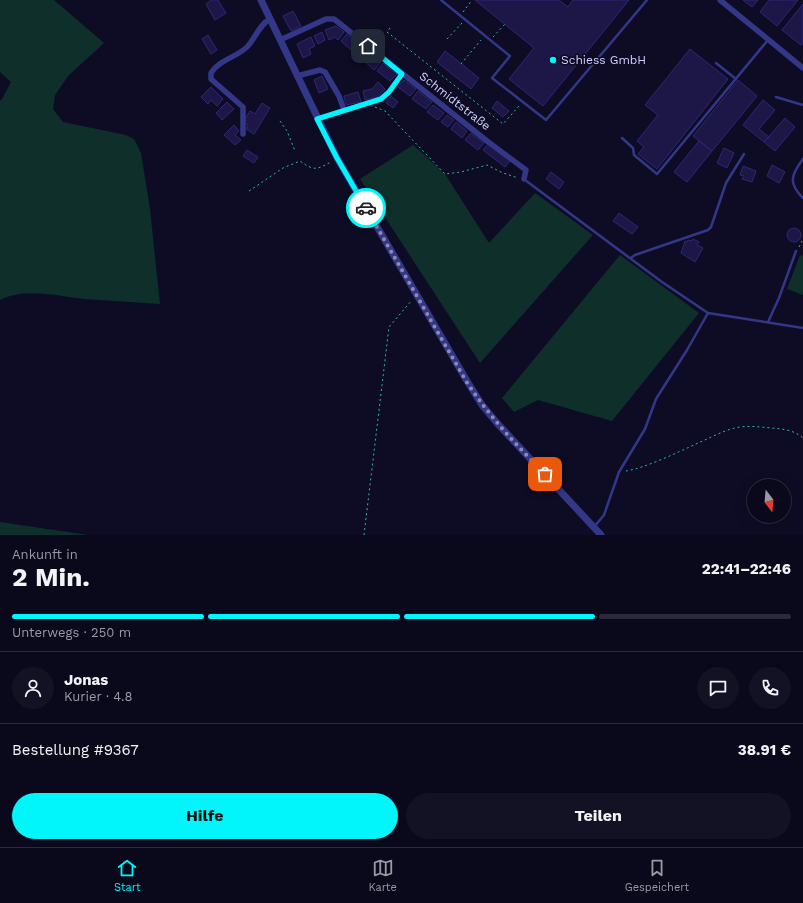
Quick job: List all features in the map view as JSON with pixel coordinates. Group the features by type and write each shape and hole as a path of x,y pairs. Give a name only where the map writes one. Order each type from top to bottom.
{"street":[{"path":"261,0 337,158 482,405 505,432 601,535"},
{"path":"720,0 803,68"},
{"name":"Schmidtstraße","path":"280,40 330,18 334,19 487,141 526,170 524,179"},
{"path":"243,134 244,107 211,79 211,73 219,64 248,46 262,26 270,19"},
{"path":"297,76 320,70 325,72 339,96 344,110"},
{"path":"318,121 344,110 381,99 389,92 402,74"}],"lane":[{"path":"441,0 510,56 492,78 546,120 647,0"},
{"path":"622,138 634,148 634,155 657,174 769,40"},
{"path":"716,63 736,79"},
{"path":"776,97 803,106"},
{"path":"632,257 708,230 711,227 726,183 744,154"},
{"path":"803,159 796,168 792,177 793,184 797,192 803,198"},
{"path":"524,179 632,257 662,282 708,313 803,328"},
{"path":"768,322 779,298 796,251"},
{"path":"594,527 606,510 619,472 645,429 656,399 708,313"}],"path":[{"path":"460,16 472,0"},
{"path":"447,40 465,20"},
{"path":"490,41 505,24"},
{"path":"390,28 387,32 503,124 522,102"},
{"path":"461,64 485,36"},
{"path":"375,108 385,112 445,174 461,172 487,165 503,173 524,179"},
{"path":"280,121 287,131 295,151"},
{"path":"249,191 283,168 300,161 309,168 314,169 322,167 337,158"},
{"path":"796,251 802,241 803,242"},
{"path":"364,535 389,327 409,302 417,296"},
{"path":"619,472 644,465 696,444 723,431 744,426 790,430 803,438"}],"green space":[{"path":"0,0 54,0 104,43 68,76 55,95 53,109 63,122 126,135 134,139 141,153 150,209 160,304 85,299 31,293 10,296 0,300 0,101 11,82 0,72"},
{"path":"413,145 445,174 489,243 535,193 593,235 480,363 360,179"},
{"path":"620,255 699,313 612,421 538,400 514,412 502,398"},
{"path":"800,255 803,256 803,295 787,289"},
{"path":"0,522 88,535 0,535"}],"building":[{"path":"211,0 218,0 226,13 215,20 206,4"},
{"name":"Schiess GmbH","path":"475,0 559,0 568,7 573,0 629,0 543,106 509,79 534,48"},
{"path":"743,0 758,0 752,7"},
{"path":"769,0 798,0 777,26 760,12"},
{"path":"803,4 803,42 801,45 782,30"},
{"path":"293,11 301,26 291,31 283,16"},
{"path":"336,26 344,32 338,40 335,37 329,40 325,30"},
{"path":"322,32 325,40 318,44 314,36"},
{"path":"347,34 358,44 352,51 341,41"},
{"path":"208,35 217,50 211,54 202,39"},
{"path":"311,37 315,46 309,49 311,54 303,58 297,44"},
{"path":"360,46 366,50 361,58 354,53"},
{"path":"690,49 728,79 657,169 638,154 644,147 637,141 658,115 645,105"},
{"path":"445,51 479,78 471,89 437,62"},
{"path":"370,54 381,62 374,70 364,61"},
{"path":"383,63 397,74 390,81 377,71"},
{"path":"322,76 328,89 319,93 314,80"},
{"path":"404,80 416,89 410,96 398,87"},
{"path":"738,80 757,96 712,151 693,136"},
{"path":"378,82 385,89 378,97 365,100 363,91 372,89"},
{"path":"211,87 223,99 217,106 211,100 208,104 201,97"},
{"path":"418,91 432,102 426,109 412,99"},
{"path":"358,92 361,102 346,105 344,96"},
{"path":"391,96 398,102 393,108 386,103"},
{"path":"763,100 775,110 759,129 769,137 764,142 743,125"},
{"path":"497,101 509,111 503,117 492,108"},
{"path":"227,102 234,109 222,120 216,113"},
{"path":"262,103 270,108 254,134 246,129 248,125 243,122 250,111 255,114"},
{"path":"433,105 444,113 438,120 427,112"},
{"path":"447,115 454,120 448,127 441,122"},
{"path":"785,118 795,127 775,151 764,142"},
{"path":"456,122 467,131 462,138 451,129"},
{"path":"234,125 239,131 235,135 241,140 235,145 224,135"},
{"path":"471,133 484,143 478,150 465,140"},
{"path":"699,141 712,151 687,182 674,172"},
{"path":"488,144 510,161 505,167 483,150"},
{"path":"724,148 734,153 727,168 717,163"},
{"path":"247,150 258,157 254,163 243,156"},
{"path":"772,165 785,172 779,183 767,176"},
{"path":"743,166 756,171 752,182 742,179 744,176 740,175"},
{"path":"551,172 564,182 559,189 546,179"},
{"path":"619,213 638,227 632,234 613,221"},
{"path":"791,228 797,228 801,232 801,238 797,242 791,242 787,238 787,232"},
{"path":"693,239 699,242 697,245 703,248 695,262 681,253 685,241 691,241"}],"way so far":[{"path":"366,208 466,381 482,405 505,432 545,474"}],"place":[{"name":"Schiess GmbH","path":"553,60"}],"route":[{"path":"366,208 337,158 317,119 381,99 389,92 402,74 368,46"}]}
